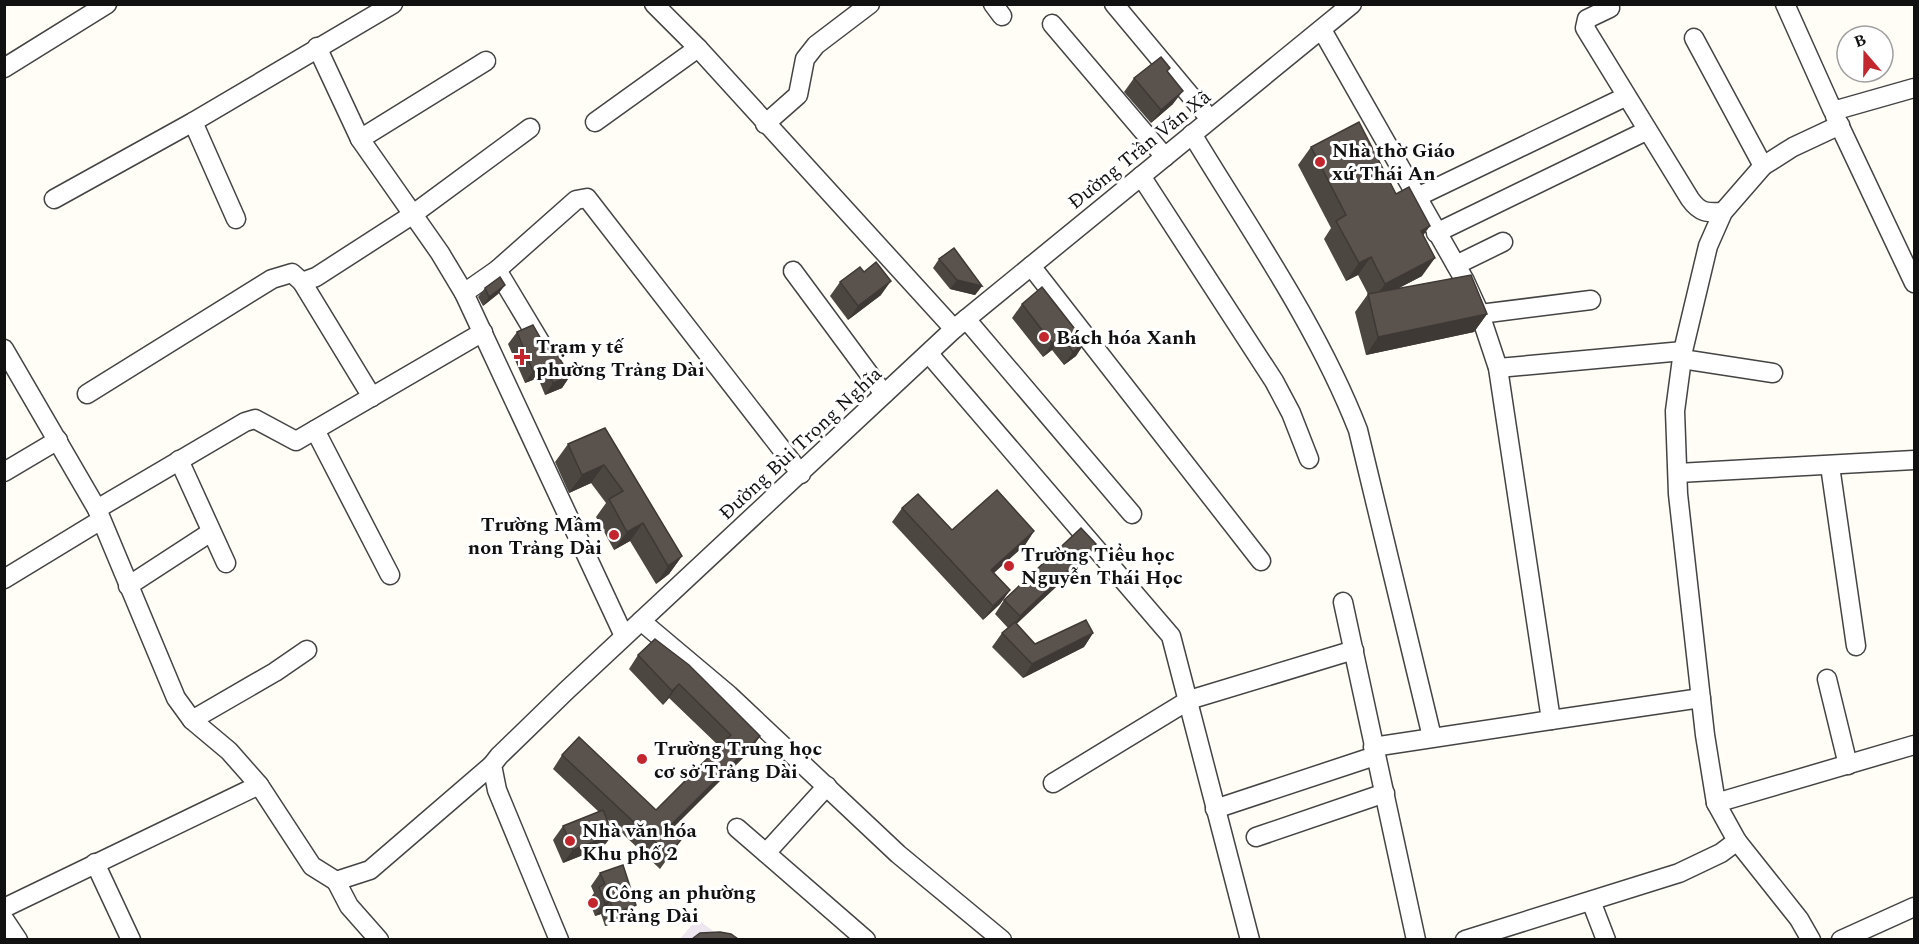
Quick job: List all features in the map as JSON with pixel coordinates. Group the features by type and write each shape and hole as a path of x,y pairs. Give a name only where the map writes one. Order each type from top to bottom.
{"street":[{"path":"4,69 107,4"},
{"path":"54,199 193,122 393,4"},
{"path":"654,4 698,48 765,124 960,324 1132,514"},
{"path":"765,124 798,95 806,58 816,45 870,4"},
{"path":"1114,4 1210,119"},
{"name":"Đường Trần Văn Xã","path":"960,324 1165,157 1327,18 1352,4"},
{"path":"1785,4 1836,118 1909,257 1914,284"},
{"path":"1610,8 1587,19 1585,28 1646,131 1698,210 1707,213 1723,212"},
{"path":"1327,18 1415,198 1456,265 1480,314 1498,368 1551,720"},
{"path":"1052,24 1165,157"},
{"path":"1694,38 1763,166"},
{"path":"317,47 360,139 464,293 624,636"},
{"path":"595,122 698,48"},
{"path":"360,139 486,61"},
{"path":"1811,939 1799,919 1737,841 1716,803 1701,698 1678,473 1675,411 1683,355 1708,246 1723,212 1763,166 1836,118 1914,88"},
{"path":"1415,198 1625,97"},
{"path":"193,122 236,219"},
{"path":"302,282 316,277 412,215 530,128"},
{"path":"1436,233 1646,131"},
{"path":"1192,134 1313,334 1359,430 1432,737"},
{"path":"1141,176 1274,381 1291,413 1309,459"},
{"path":"464,293 497,270 576,200 587,198 801,474"},
{"path":"1456,265 1503,242"},
{"path":"1031,266 1261,561"},
{"path":"497,270 542,345"},
{"path":"794,271 884,394"},
{"path":"87,394 272,279 292,273 302,282 372,397"},
{"path":"1480,314 1591,300"},
{"name":"Đường Bùi Trọng Nghĩa","path":"336,881 351,879 370,870 492,765 624,636 960,324"},
{"path":"4,579 179,460 245,422 255,419 296,441 483,332"},
{"path":"4,349 99,514 176,698 192,720 229,751 258,785 312,866 336,881 350,906 379,939"},
{"path":"928,354 1114,572 1158,618 1171,636 1250,939"},
{"path":"1498,368 1683,355 1773,373"},
{"path":"315,430 390,575"},
{"path":"4,472 58,440"},
{"path":"179,460 226,563"},
{"path":"1678,473 1914,460"},
{"path":"1830,466 1856,646"},
{"path":"128,586 211,532"},
{"path":"1343,602 1416,939"},
{"path":"641,621 729,695 898,854 1002,939"},
{"path":"192,720 275,672 307,650"},
{"path":"1053,783 1189,700 1354,651"},
{"path":"1827,679 1848,765"},
{"path":"1215,809 1374,751 1432,737 1701,698"},
{"path":"1716,803 1914,745"},
{"path":"492,765 503,806 559,939"},
{"path":"4,908 258,785"},
{"path":"766,853 827,786"},
{"path":"1256,837 1385,793"},
{"path":"737,828 866,939"},
{"path":"1465,939 1679,873 1721,853 1737,841"},
{"path":"95,863 130,939"},
{"path":"1591,902 1606,939"},
{"path":"1841,939 1914,907"},
{"path":"4,919 18,939"}],"shaded area":[{"path":"697,919 724,939 679,940"}],"building":[{"path":"1161,57 1170,68 1167,71 1183,91 1161,110 1134,78"},
{"path":"1359,122 1396,194 1409,187 1430,226 1421,231 1435,258 1385,284 1371,257 1359,263 1336,221 1346,215 1311,147"},
{"path":"954,248 982,286 957,280 939,259"},
{"path":"876,262 891,281 858,306 840,282 860,267 864,272"},
{"path":"1471,275 1487,314 1378,337 1368,294"},
{"path":"500,277 505,285 489,297 485,288"},
{"path":"1042,287 1085,342 1073,352 1062,336 1052,343 1022,304"},
{"path":"533,325 541,339 551,344 570,376 553,383 547,366 533,371 517,332"},
{"path":"605,428 682,556 668,566 643,523 627,532 609,499 623,491 604,465 582,475 568,444"},
{"path":"997,490 1034,531 991,570 1010,590 993,606 902,508 918,494 952,530"},
{"path":"1081,528 1096,544 1020,616 1004,600"},
{"path":"1086,620 1093,633 1032,664 1002,633 1015,622 1035,644"},
{"path":"655,639 689,665 760,736 671,825 683,837 669,855 562,755 579,737 656,810 731,735 679,684 672,691 638,655"},
{"path":"603,810 613,834 573,850 563,826"},
{"path":"623,865 636,905 615,913 610,901 605,903 599,887 605,884 600,873"},
{"path":"700,933 731,934 738,939 692,939"}],"place":[{"name":"Nhà thờ Giáo xứ Thái An","path":"1320,162"},
{"name":"Bách hóa Xanh","path":"1044,337"},
{"name":"Trạm y tế phường Trảng Dài","path":"522,357"},
{"name":"Trường Mầm non Trảng Dài","path":"614,535"},
{"name":"Trường Tiểu học Nguyễn Thái Học","path":"1009,566"},
{"name":"Trường Trung học cơ sở Trảng Dài","path":"642,759"},
{"name":"Nhà văn hóa Khu phố 2","path":"570,841"},
{"name":"Công an phường Trảng Dài","path":"593,903"}]}
